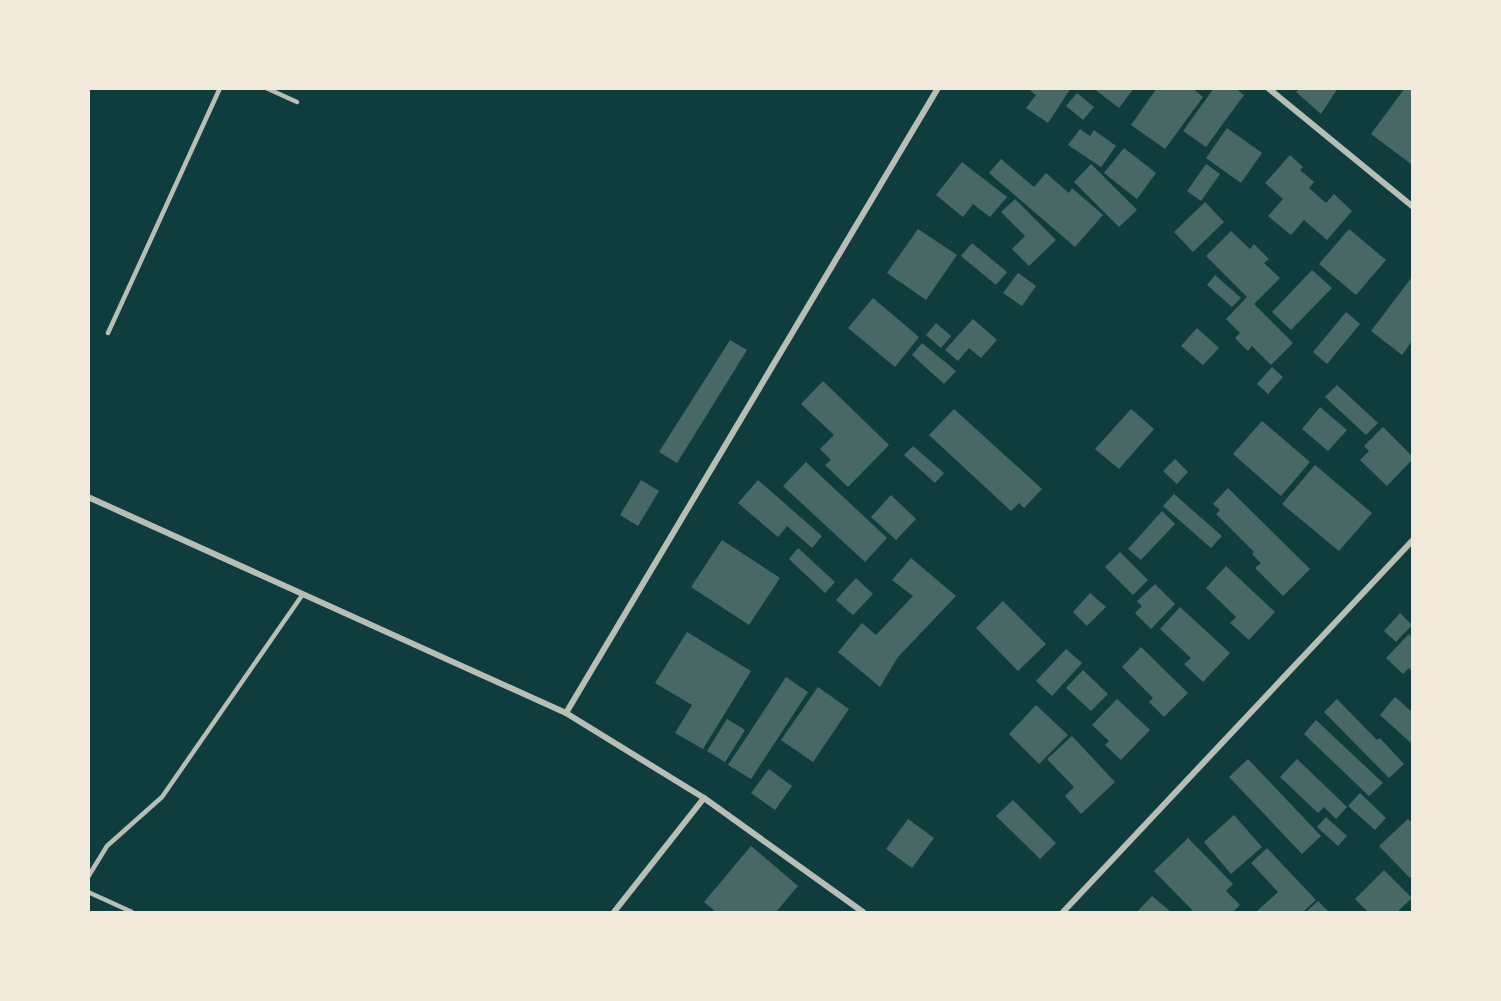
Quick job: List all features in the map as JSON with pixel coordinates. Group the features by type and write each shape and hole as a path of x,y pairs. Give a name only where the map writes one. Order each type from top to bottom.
{"street":[{"path":"566,713 938,88"},
{"path":"1272,90 1413,206"},
{"path":"88,498 566,713 704,798 863,912"},
{"path":"1063,912 1413,541"},
{"path":"614,912 704,798"}],"lane":[{"path":"108,333 220,88"},
{"path":"266,88 297,102"},
{"path":"88,877 107,846 162,797 303,594"},
{"path":"88,892 132,912"}],"building":[{"path":"1027,88 1071,88 1048,123 1026,108 1036,95"},
{"path":"1093,88 1134,88 1119,108"},
{"path":"1157,88 1192,88 1203,97 1165,149 1131,125"},
{"path":"1214,88 1235,88 1244,95 1206,147 1183,131"},
{"path":"1300,88 1338,88 1321,114 1296,92"},
{"path":"1405,88 1412,88 1411,164 1371,134"},
{"path":"1077,93 1094,107 1083,120 1066,106"},
{"path":"1227,128 1262,153 1241,183 1206,158"},
{"path":"1080,129 1090,136 1094,130 1116,146 1101,167 1068,145"},
{"path":"1124,148 1156,173 1137,199 1104,173"},
{"path":"1290,155 1303,167 1300,170 1314,182 1309,188 1326,203 1334,194 1352,211 1327,240 1304,220 1291,235 1268,216 1283,199 1265,183"},
{"path":"1001,159 1034,187 1046,173 1069,193 1072,188 1103,215 1075,247 989,173"},
{"path":"962,162 1007,197 990,217 973,204 963,217 936,195"},
{"path":"1091,164 1137,210 1119,227 1074,182"},
{"path":"1206,164 1220,174 1201,201 1187,191"},
{"path":"1015,199 1056,240 1029,266 1012,249 1025,236 1001,212"},
{"path":"1205,202 1224,222 1193,252 1174,232"},
{"path":"918,229 957,255 926,300 887,273"},
{"path":"1349,229 1386,260 1356,295 1319,264"},
{"path":"1231,231 1250,249 1254,244 1269,259 1264,263 1280,278 1254,304 1293,343 1271,365 1252,346 1248,351 1235,338 1240,333 1226,319 1247,297 1206,256"},
{"path":"972,243 1007,272 996,285 961,256"},
{"path":"1312,270 1332,288 1291,330 1272,312"},
{"path":"1018,273 1036,286 1022,306 1003,293"},
{"path":"1215,275 1241,298 1232,307 1207,285"},
{"path":"1412,277 1412,341 1402,355 1371,331"},
{"path":"873,298 919,337 895,367 848,328"},
{"path":"1346,312 1360,324 1327,364 1313,352"},
{"path":"973,319 997,340 981,358 969,348 958,361 945,350"},
{"path":"936,323 951,336 941,348 926,335"},
{"path":"1197,328 1219,348 1203,365 1181,346"},
{"path":"730,340 747,350 677,463 659,452"},
{"path":"922,343 956,371 944,384 912,355"},
{"path":"1272,367 1283,377 1268,394 1257,384"},
{"path":"823,381 889,445 848,487 825,465 831,460 820,449 834,435 801,404"},
{"path":"1337,385 1378,423 1366,435 1325,397"},
{"path":"1320,407 1347,430 1328,451 1302,429"},
{"path":"954,409 1042,489 1024,508 1019,503 1011,511 929,435"},
{"path":"1131,409 1154,429 1119,469 1095,449"},
{"path":"1262,421 1310,462 1281,496 1233,454"},
{"path":"1383,427 1412,456 1412,460 1387,486 1360,460 1369,451 1364,446"},
{"path":"913,446 944,473 935,483 904,455"},
{"path":"1175,459 1188,472 1177,484 1163,471"},
{"path":"806,462 887,538 865,562 783,486"},
{"path":"1315,465 1372,513 1339,551 1282,504"},
{"path":"641,480 659,491 638,526 620,515"},
{"path":"758,480 822,536 812,548 787,526 778,537 738,503"},
{"path":"1228,488 1310,569 1283,596 1255,568 1261,563 1252,554 1254,552 1216,514 1220,510 1213,504"},
{"path":"1174,494 1222,536 1211,548 1163,506"},
{"path":"891,495 916,519 896,540 871,517"},
{"path":"1162,511 1175,524 1141,560 1128,549"},
{"path":"722,540 780,578 749,625 691,587"},
{"path":"798,548 835,582 825,593 789,559"},
{"path":"1120,552 1148,580 1133,595 1105,567"},
{"path":"911,558 956,596 898,657 880,687 838,652 862,623 876,635 913,596 892,580"},
{"path":"1226,566 1275,612 1249,640 1230,623 1236,617 1206,588"},
{"path":"856,578 873,594 853,615 836,600"},
{"path":"1155,584 1175,604 1151,629 1135,613 1142,606 1137,601"},
{"path":"1090,593 1106,607 1087,626 1073,612"},
{"path":"1003,601 1046,644 1018,671 976,628"},
{"path":"1180,607 1230,653 1203,682 1184,664 1191,658 1160,629"},
{"path":"1400,613 1412,625 1396,642 1384,631"},
{"path":"687,632 751,671 703,749 675,733 692,705 655,683"},
{"path":"1409,634 1412,638 1412,672 1409,668 1403,674 1386,658"},
{"path":"1141,647 1188,693 1164,717 1149,702 1153,698 1122,667"},
{"path":"1066,649 1082,663 1052,696 1036,681"},
{"path":"1083,670 1108,694 1091,711 1066,688"},
{"path":"786,677 808,692 751,779 728,765"},
{"path":"818,687 849,709 813,762 781,740"},
{"path":"1395,697 1412,712 1412,744 1380,715"},
{"path":"1117,699 1150,730 1121,760 1105,745 1109,741 1092,725"},
{"path":"1337,699 1377,740 1380,738 1404,764 1389,778 1324,712"},
{"path":"1036,705 1068,735 1039,764 1009,734"},
{"path":"727,719 745,730 725,762 707,751"},
{"path":"1316,720 1383,783 1369,796 1304,734"},
{"path":"1072,736 1115,782 1081,814 1065,796 1074,787 1047,759"},
{"path":"1248,759 1321,836 1302,854 1229,777"},
{"path":"1297,759 1347,807 1336,819 1324,807 1318,813 1280,777"},
{"path":"769,769 792,786 775,810 751,793"},
{"path":"1360,793 1386,818 1375,830 1348,806"},
{"path":"1013,800 1056,843 1040,859 996,816"},
{"path":"1234,815 1262,847 1231,874 1204,842"},
{"path":"1326,817 1347,836 1338,846 1317,827"},
{"path":"908,819 934,838 912,868 886,849"},
{"path":"1408,819 1412,823 1412,876 1410,878 1379,846"},
{"path":"1188,838 1233,884 1226,891 1240,905 1233,912 1194,912 1154,871"},
{"path":"751,846 798,886 776,912 716,912 704,902"},
{"path":"1267,848 1316,900 1303,912 1256,912 1278,892 1251,863"},
{"path":"1384,870 1412,898 1397,912 1368,912 1355,899"},
{"path":"1152,896 1171,912 1137,912"},
{"path":"1318,901 1329,912 1306,912"}]}
